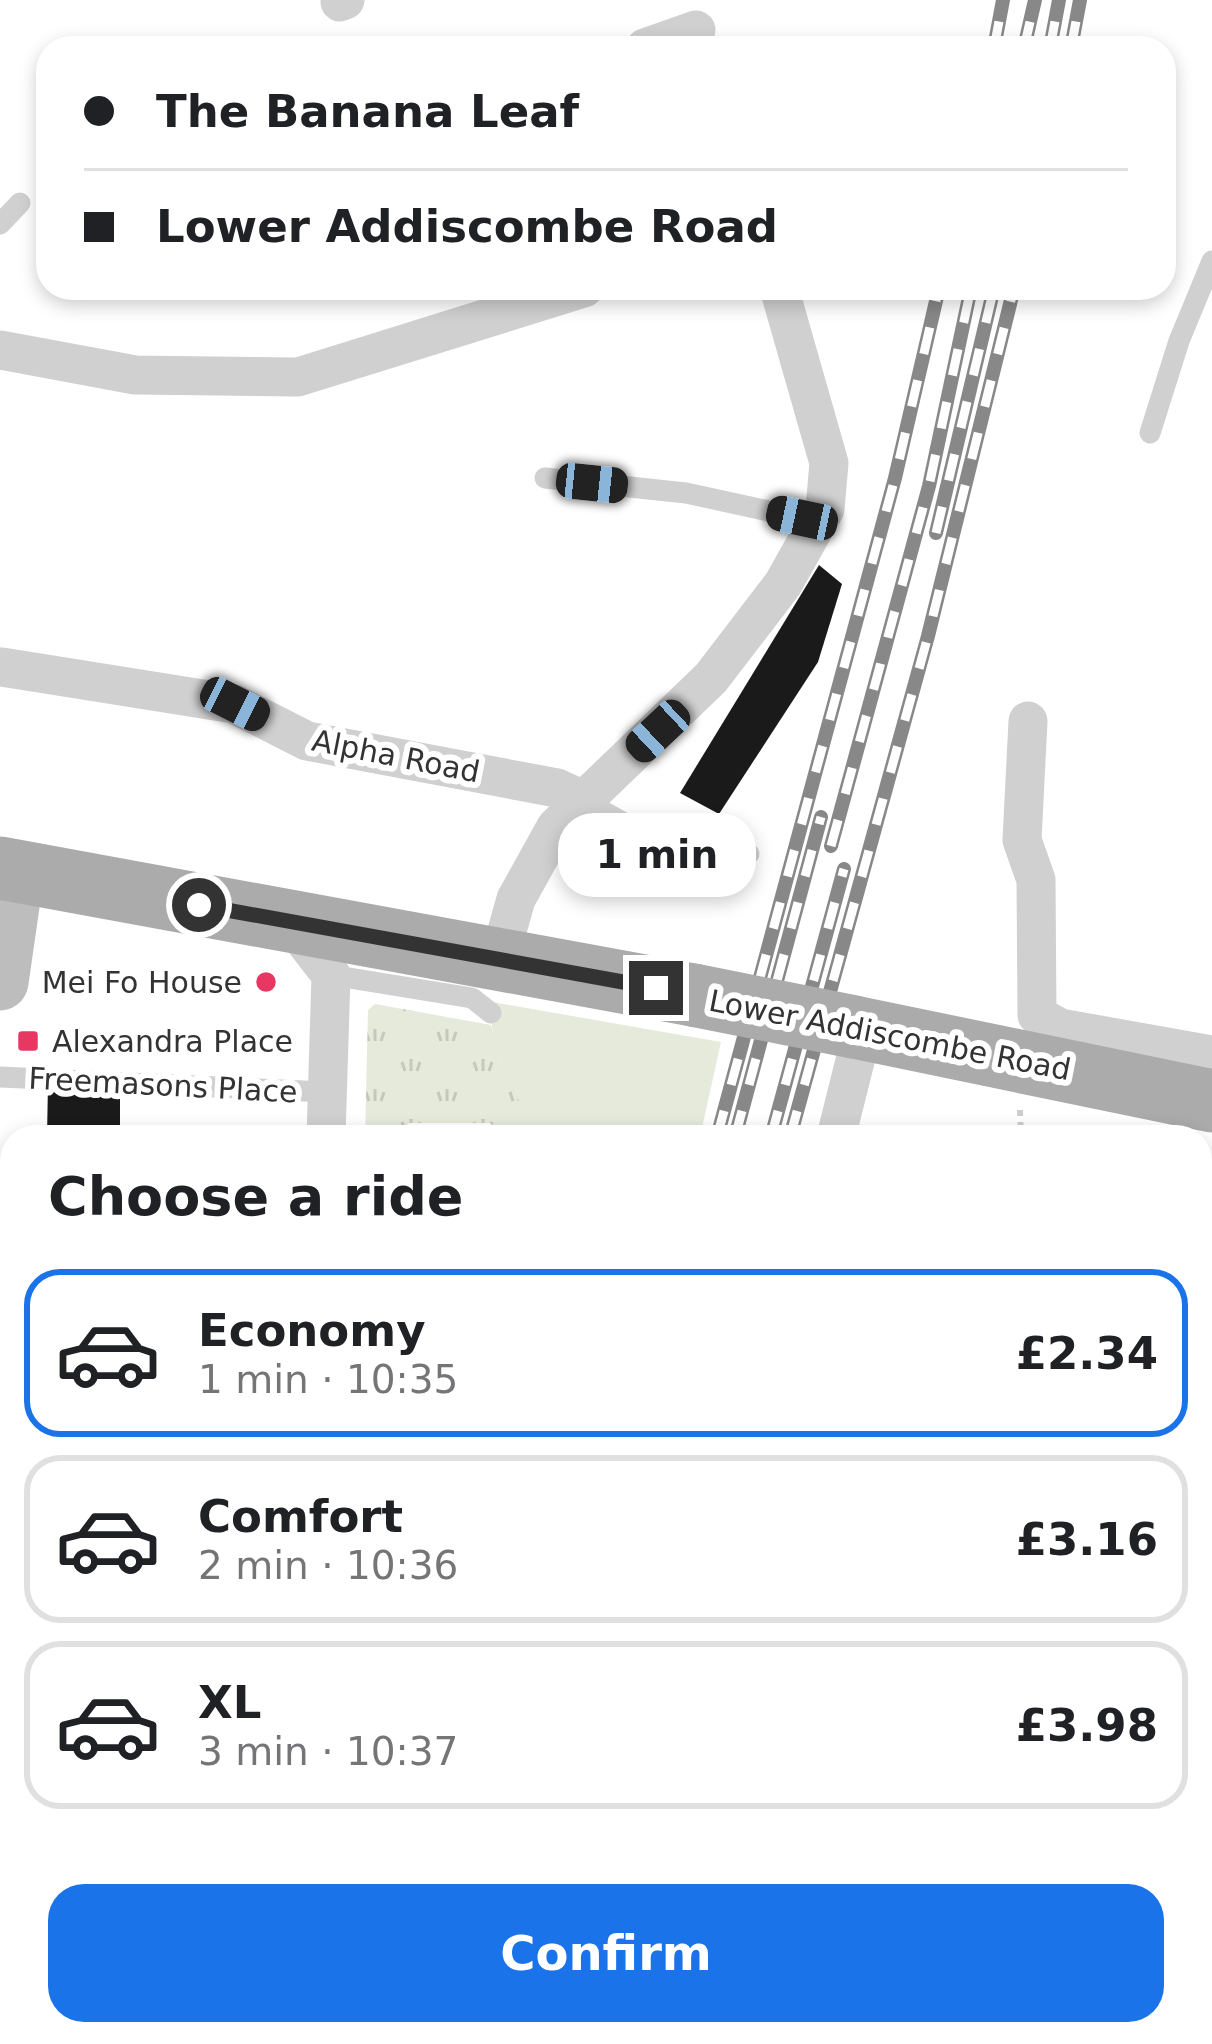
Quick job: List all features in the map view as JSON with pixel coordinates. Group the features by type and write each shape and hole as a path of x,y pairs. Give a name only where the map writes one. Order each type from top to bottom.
{"main road":[{"name":"Lower Addiscombe Road","path":"8,870 290,922 496,985 694,995 1212,1101"}],"street":[{"path":"0,350 135,375 298,377 545,300"},
{"path":"496,985 528,874 581,799 711,678 783,584 818,522 828,494 830,463 782,300"},
{"name":"Alpha Road","path":"2,668 235,704 307,741 557,788 581,799"},
{"path":"1028,721 1022,840 1036,880 1037,1016 1060,1028 1212,1055"},
{"path":"0,982 8,870"},
{"path":"290,922 331,975 326,1125"},
{"path":"838,1125 858,1028"}],"lane":[{"path":"0,224 20,202"},
{"path":"1150,433 1212,261"},
{"path":"545,478 686,493 818,522"},
{"path":"581,799 624,823 749,854"},
{"path":"331,975 472,998 496,985"},
{"name":"Freemasons Place","path":"0,1077 326,1092"}],"path":[{"path":"1007,1101 1022,1112 1021,1125"}],"green space":[{"path":"492,1002 721,1042 703,1125 532,1125 498,1055"},
{"path":"375,1004 491,1025 500,1060 532,1125 365,1125 368,1010"}],"building":[{"path":"819,565 842,584 818,662 719,814 680,793"},
{"path":"89,1082 89,1095 120,1094 120,1125 47,1125 48,1083"}],"railway":[{"path":"996,36 1003,0"},
{"path":"1027,36 1035,0"},
{"path":"1052,36 1059,0"},
{"path":"1073,36 1080,0"},
{"path":"720,1125 895,478 936,300"},
{"path":"831,846 929,486 968,300"},
{"path":"936,533 991,300"},
{"path":"793,1125 928,636 1011,300"},
{"path":"738,1125 821,817"},
{"path":"774,1125 844,869"}],"place":[{"name":"Mei Fo House","path":"266,982"},
{"name":"Alexandra Place","path":"28,1041"}],"route":[{"path":"199,905 500,956 656,988"}]}
